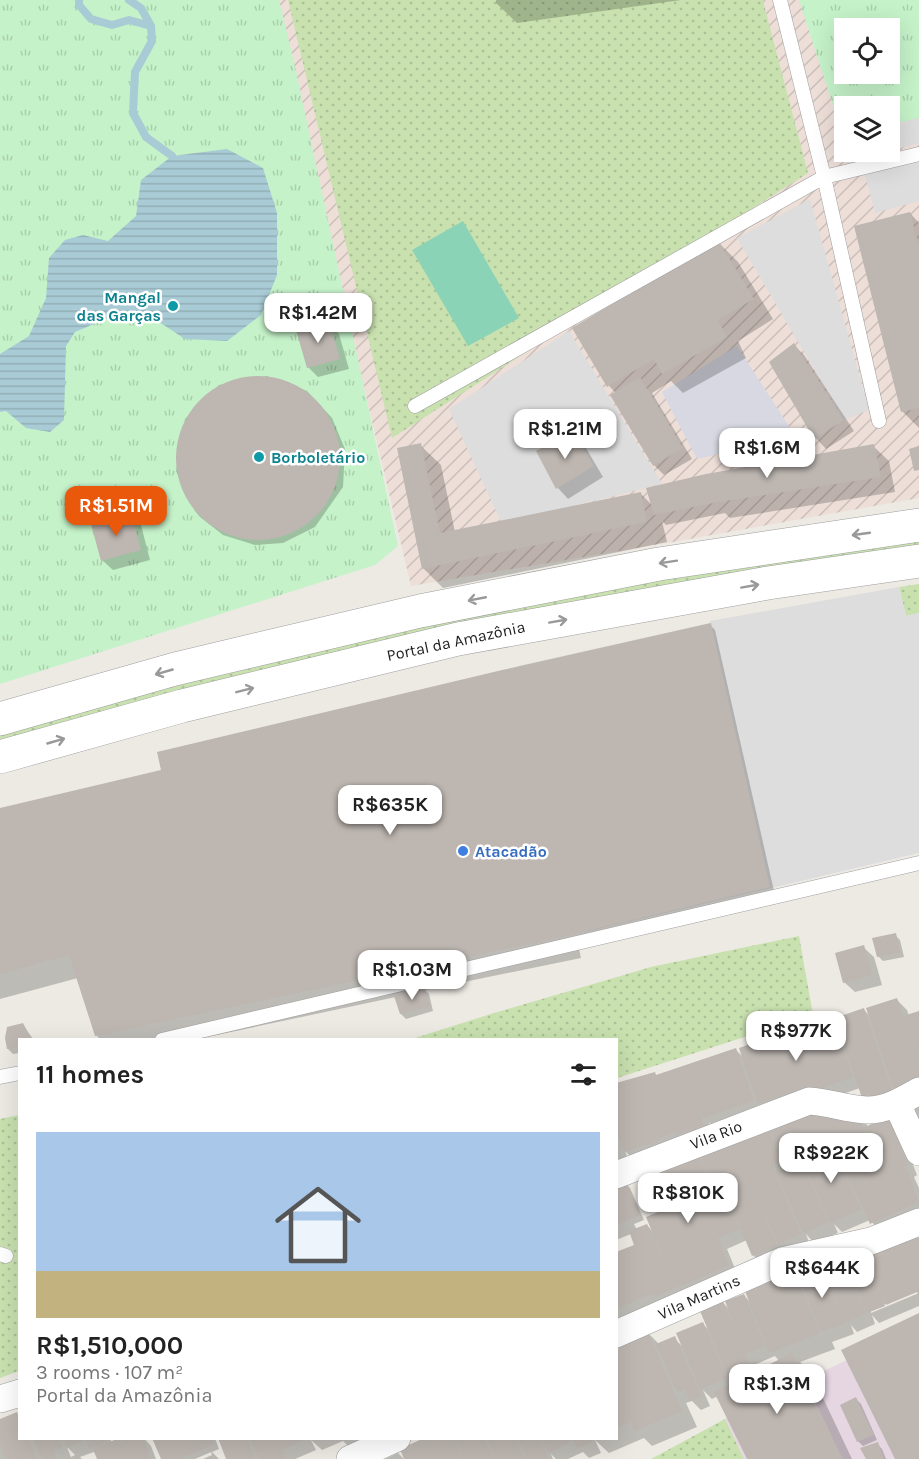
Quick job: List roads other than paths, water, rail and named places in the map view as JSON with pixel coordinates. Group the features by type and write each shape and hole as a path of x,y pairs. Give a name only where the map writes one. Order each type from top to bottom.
{"street":[{"path":"0,719 175,669 420,610 659,564 919,525"},
{"name":"Portal da Amazônia","path":"0,757 182,706 458,639 768,583 919,561"},
{"path":"908,1097 919,1152"},
{"name":"Vila Rio","path":"618,1173 809,1101 867,1110 908,1097"},
{"name":"Vila Martins","path":"618,1333 782,1261 871,1241 919,1221"},
{"path":"0,1399 18,1394"},
{"path":"350,1459 393,1440"}],"lane":[{"path":"780,0 824,177 879,421"},
{"path":"415,406 824,177 919,154"},
{"path":"171,1038 919,864"},
{"path":"0,1077 18,1073"}],"water":[{"path":"227,149 263,168 277,213 277,275 261,315 227,341 185,339 153,318 115,315 75,332 66,346 64,420 50,432 26,428 6,411 0,412 0,354 29,336 46,298 49,258 65,240 83,235 108,241 136,216 141,180 172,156"}],"waterway":[{"path":"79,0 79,5 91,19 112,25 129,20 151,26"},
{"path":"129,0 141,8 151,26 152,41 135,72 133,113 146,137 172,156"}],"place":[{"name":"Mangal das Garças","path":"173,306"},
{"name":"Borboletário","path":"259,457"},
{"name":"Atacadão","path":"463,851"}]}
